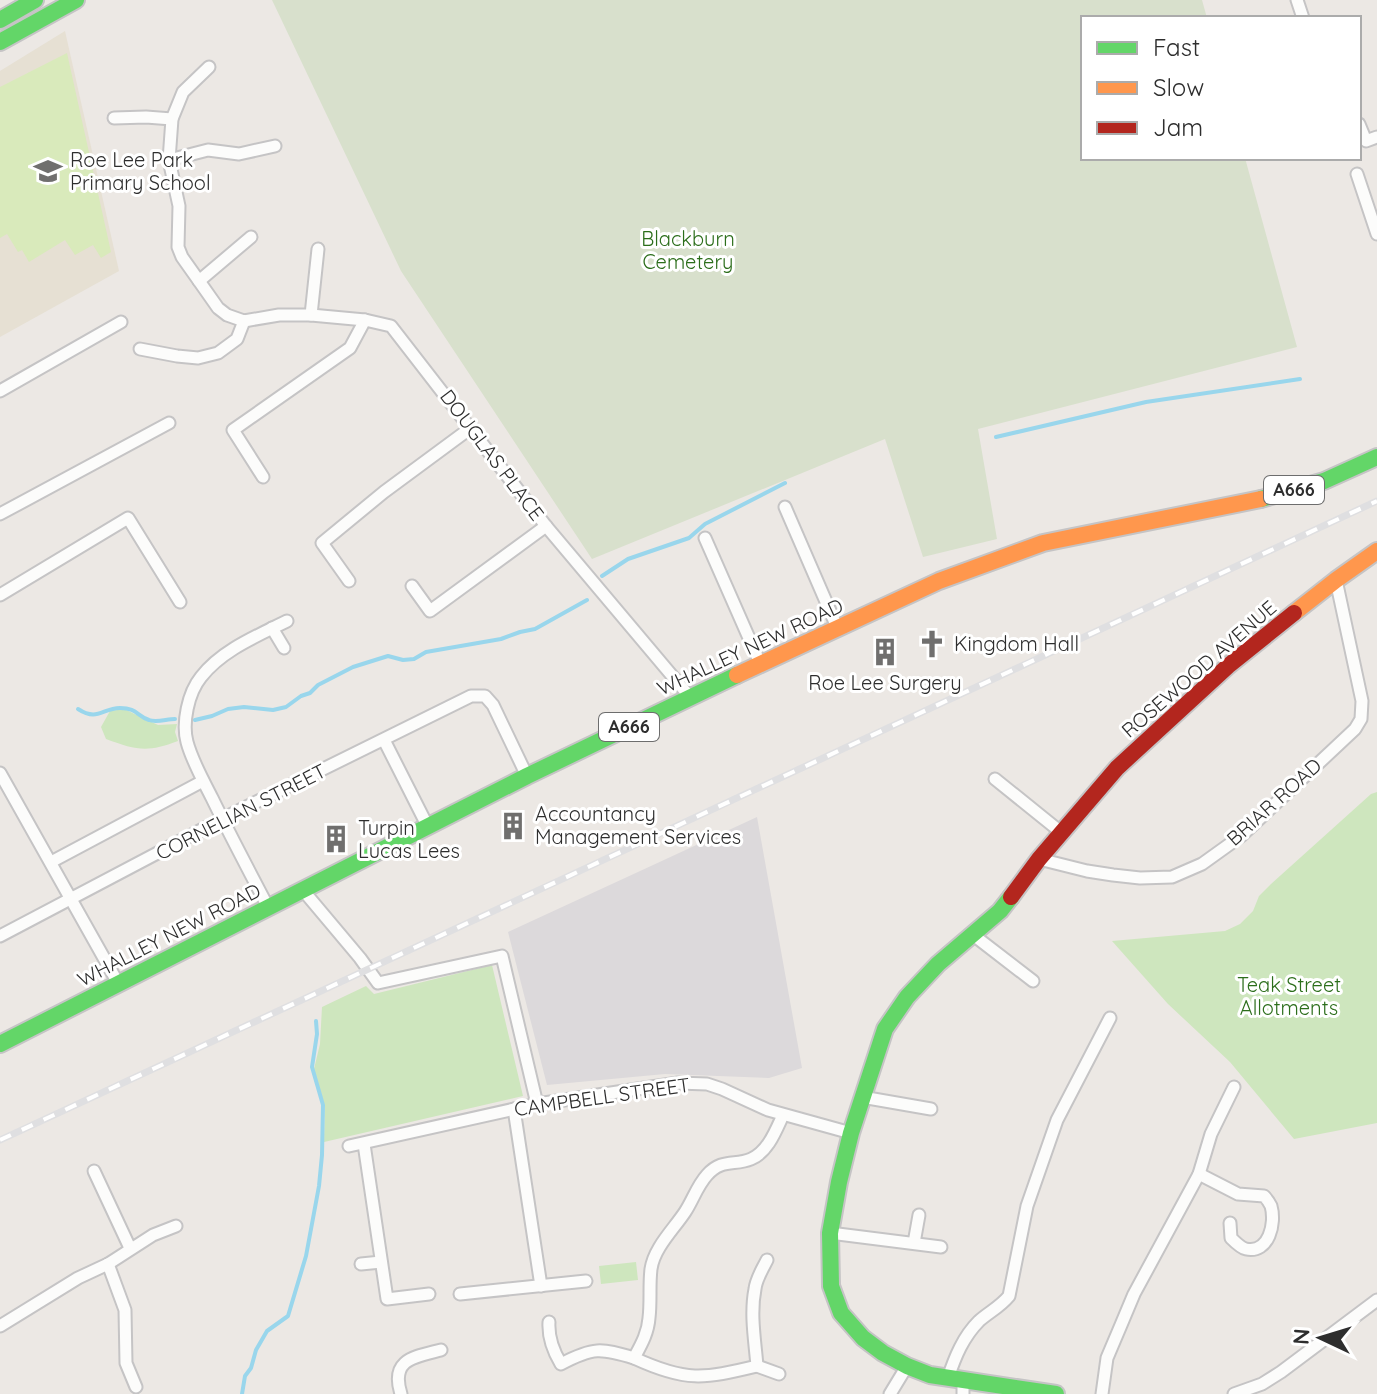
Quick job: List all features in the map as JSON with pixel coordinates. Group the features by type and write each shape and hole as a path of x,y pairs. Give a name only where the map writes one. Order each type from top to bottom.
{"main road":[{"path":"0,20 35,0"},
{"path":"0,42 76,0"},
{"name":"WHALLEY NEW ROAD","path":"0,1044 427,825 760,663 939,581 1043,543 1268,497 1324,481 1377,457"},
{"name":"ROSEWOOD AVENUE","path":"1056,1394 958,1384 930,1375 883,1353 863,1338 841,1313 831,1286 830,1233 851,1133 885,1029 907,997 938,964 1000,911 1039,859 1117,768 1228,666 1377,551"}],"street":[{"path":"140,349 198,358 218,353 237,339 244,321 218,308 178,247 179,206 169,160 172,119 183,92 209,67"},
{"path":"114,118 172,119"},
{"path":"1361,129 1366,141 1377,137"},
{"path":"169,160 208,150 239,154 275,146"},
{"path":"1357,174 1377,234"},
{"path":"199,281 251,237"},
{"path":"311,315 318,249"},
{"name":"DOUGLAS PLACE","path":"244,321 279,315 311,315 365,320 391,326 546,526 690,697"},
{"path":"263,477 233,430 350,348 365,320"},
{"path":"0,391 121,322"},
{"path":"0,514 169,423"},
{"path":"349,581 322,543 384,492 472,427"},
{"path":"785,507 837,627"},
{"path":"0,595 128,518 180,602"},
{"path":"412,586 430,611 546,526"},
{"path":"705,538 760,663"},
{"name":"BRIAR ROAD","path":"1039,859 1113,875 1172,877 1202,864 1241,836 1355,729 1361,719 1362,701 1336,580"},
{"path":"268,907 203,781 187,743 186,719 194,688 201,677 223,656 287,621"},
{"path":"272,628 284,648"},
{"name":"CORNELIAN STREET","path":"0,936 222,819 471,696 485,696 493,705 527,776"},
{"path":"384,740 427,825"},
{"path":"0,773 118,983"},
{"path":"995,779 1062,833"},
{"path":"51,862 203,781"},
{"path":"302,889 378,983 502,956 537,1104"},
{"path":"972,934 1033,981"},
{"path":"958,1384 954,1358 981,1319 1009,1296 1027,1206 1057,1120 1110,1018"},
{"name":"CAMPBELL STREET","path":"349,1146 537,1104 678,1083 707,1084 783,1115 851,1133"},
{"path":"1102,1394 1107,1358 1125,1314 1199,1174 1211,1134 1234,1087"},
{"path":"862,1097 931,1109"},
{"path":"514,1109 541,1286"},
{"path":"634,1358 644,1340 649,1320 651,1268 656,1253 687,1209 705,1176 715,1167 751,1159 762,1151 774,1136 783,1115"},
{"path":"364,1144 387,1299 429,1294"},
{"path":"94,1171 130,1248"},
{"path":"1199,1174 1238,1194 1264,1196 1271,1205 1271,1233 1265,1243 1257,1248 1246,1249 1231,1238 1230,1223"},
{"path":"914,1243 919,1215"},
{"path":"0,1326 78,1278 108,1264 130,1248 176,1226"},
{"path":"830,1233 941,1247"},
{"path":"757,1366 754,1290 767,1260"},
{"path":"361,1264 381,1262"},
{"path":"108,1264 125,1310 126,1363 136,1387"},
{"path":"460,1294 586,1281"},
{"path":"1238,1394 1281,1372 1377,1300"},
{"path":"549,1322 550,1339 561,1364 585,1353 610,1350 674,1374 698,1377 757,1366 779,1374"},
{"path":"401,1394 398,1373 402,1363 441,1350"},
{"path":"890,1394 907,1366"}],"shaded area":[{"name":"Roe Lee Park Primary School","path":"65,31 119,271 0,337 0,71"},
{"path":"757,817 802,1068 769,1078 665,1074 547,1085 508,932"}],"green space":[{"name":"Blackburn Cemetery","path":"272,0 1202,0 1206,16 1081,16 1081,160 1246,160 1297,347 978,429 997,539 923,557 885,439 592,559 401,271"},
{"name":"Roe Lee Park Primary School","path":"67,53 111,252 101,258 93,245 75,255 65,240 29,262 22,250 18,252 7,234 0,238 0,87"},
{"path":"124,709 158,725 177,724 175,732 178,741 142,749 106,739 101,727 110,711"},
{"name":"Teak Street Allotments","path":"1377,792 1377,1123 1294,1139 1230,1062 1168,1004 1112,941 1225,931 1240,924 1271,884 1371,794"},
{"path":"492,965 523,1096 324,1142 325,1107 314,1069 320,1044 322,1007 366,986 374,994"},
{"path":"636,1262 638,1280 601,1284 599,1266"}],"waterway":[{"path":"996,437 1146,402 1300,379"},
{"path":"602,576 628,559 689,538 705,524 785,483"},
{"path":"195,720 228,709 273,710 286,707 318,685 353,667 388,656 414,659 426,652 501,639 535,629 587,600"},
{"path":"78,709 95,714 126,708 152,721 175,719"},
{"path":"242,1394 245,1376 267,1331 288,1316 306,1256 322,1155 323,1105 312,1067 316,1021"}],"railway":[{"path":"0,1140 1377,501"}],"traffic: fast":[{"path":"0,20 35,0"},
{"path":"0,42 76,0"},
{"path":"1261,499 1324,481 1377,457"},
{"path":"0,1044 527,776 737,675"},
{"path":"1011,897 1000,911 938,964 907,997 885,1029 851,1133 839,1182 830,1233 831,1286 841,1313 863,1338 907,1366 930,1375 1056,1394"}],"traffic: slow":[{"path":"737,675 939,581 1043,543 1261,499"},
{"path":"1294,613 1377,551"}],"traffic: jam":[{"path":"1011,897 1039,859 1117,768 1228,666 1294,613"}],"place":[{"name":"Roe Lee Park Primary School","path":"48,171"},
{"name":"Kingdom Hall","path":"932,644"},
{"name":"Roe Lee Surgery","path":"885,652"},
{"name":"Accountancy Management Services","path":"513,826"},
{"name":"Turpin Lucas Lees","path":"336,839"}]}
